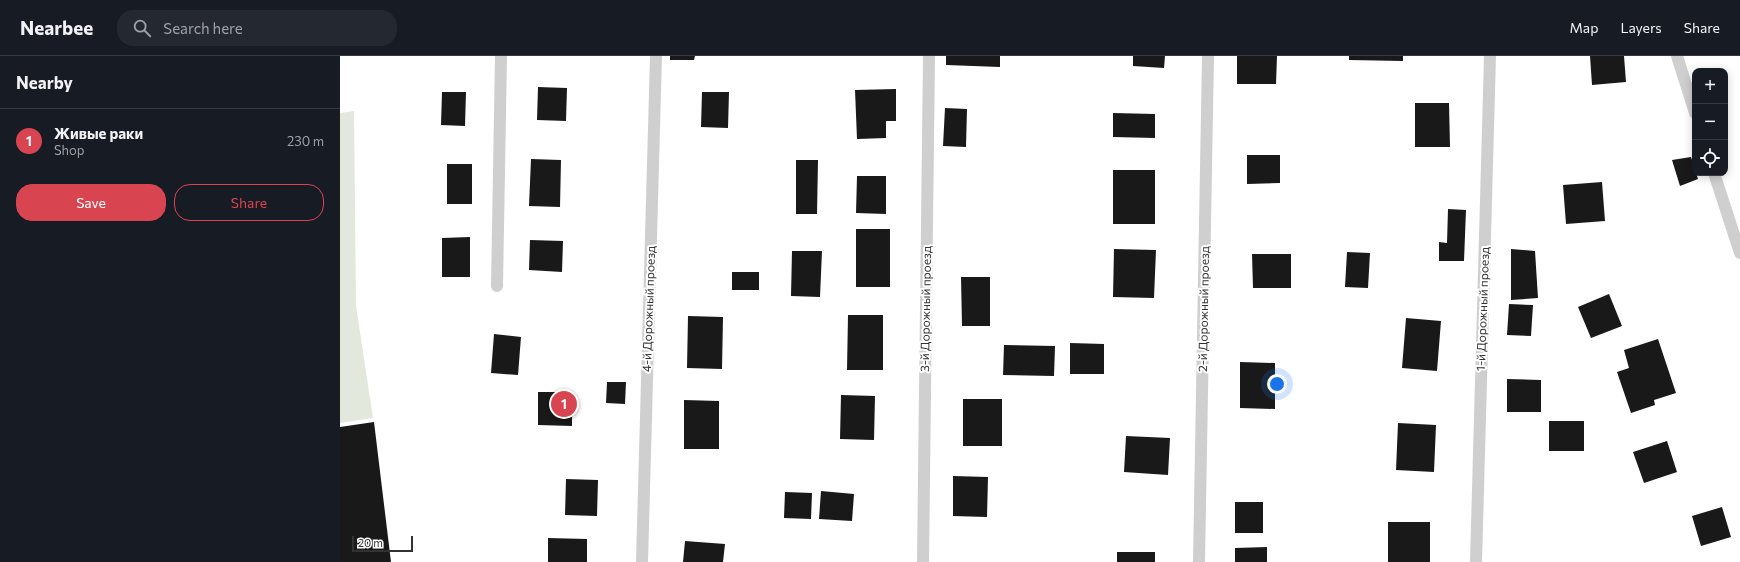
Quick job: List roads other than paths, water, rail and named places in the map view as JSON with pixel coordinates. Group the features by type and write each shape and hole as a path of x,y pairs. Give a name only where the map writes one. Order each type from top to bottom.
{"lane":[{"path":"497,286 501,56"},
{"name":"4-й Дорожный проезд","path":"642,562 656,56"},
{"name":"3-й Дорожный проезд","path":"923,562 928,56"},
{"name":"2-й Дорожный проезд","path":"1199,562 1208,56"},
{"name":"1-й Дорожный проезд","path":"1476,562 1490,56"},
{"path":"1677,56 1692,104"},
{"path":"1715,176 1740,253"}],"place":[{"name":"Живые раки","path":"564,404"}]}
